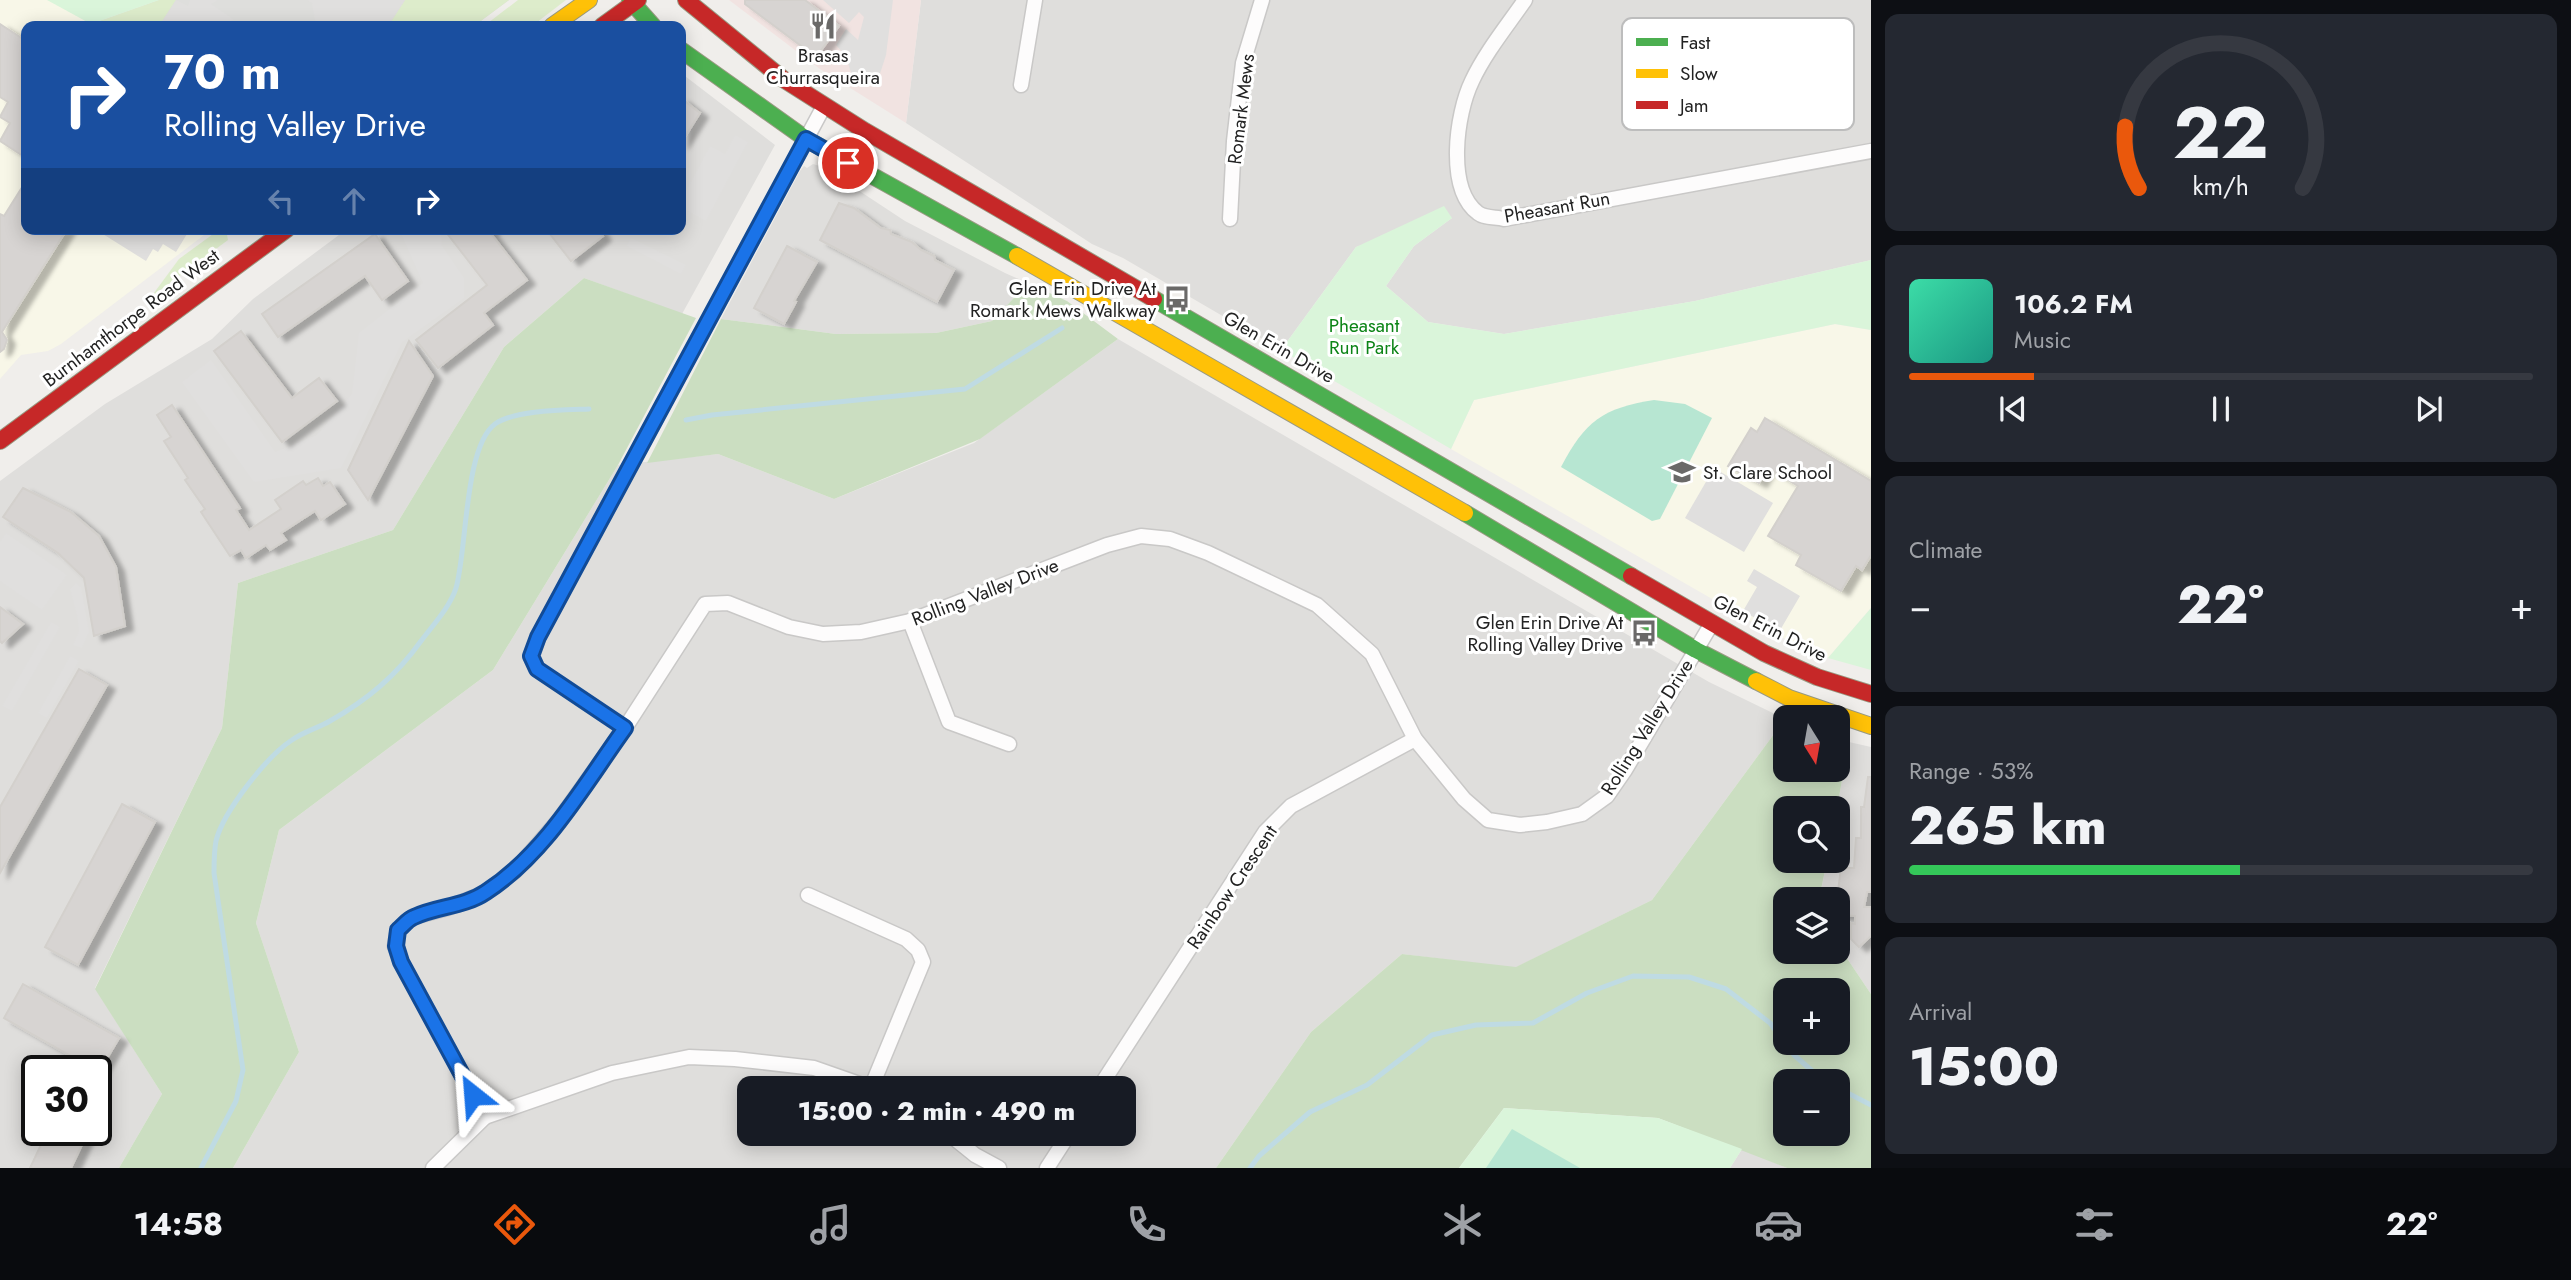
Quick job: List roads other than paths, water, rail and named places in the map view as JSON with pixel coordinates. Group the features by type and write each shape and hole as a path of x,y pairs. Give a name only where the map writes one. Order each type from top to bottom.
{"street":[{"path":"559,21 589,0"},
{"name":"Glen Erin Drive","path":"686,0 783,79 824,106 1764,653 1836,684 1871,694"},
{"path":"1021,85 1035,0"},
{"name":"Romark Mews","path":"1230,219 1234,141 1243,63 1262,0"},
{"name":"Pheasant Run","path":"1525,0 1472,81 1463,106 1456,166 1465,200 1480,215 1504,219 1871,151"},
{"path":"608,21 633,1 649,21"},
{"path":"686,54 806,139 1001,247 1528,549 1696,650 1789,698 1871,726"},
{"path":"625,728 537,669 531,656 538,637 824,106"},
{"name":"Burnhamthorpe Road West","path":"0,441 279,235"},
{"name":"Rolling Valley Drive","path":"485,1116 401,962 396,946 398,930 413,917 484,894 515,871 559,819 625,728 705,604 728,603 789,627 823,634 861,632 911,621 1107,545 1141,537 1170,539 1208,553 1317,605 1372,654 1415,738 1464,799 1488,820 1520,825 1582,814 1607,796 1712,623"},
{"path":"911,621 949,722 1009,744"},
{"name":"Rainbow Crescent","path":"1107,1076 1265,832 1291,806 1415,738"},
{"path":"808,895 906,939 918,950 923,962 876,1076"},
{"path":"433,1168 485,1116 612,1073 689,1057 814,1068 837,1076"},
{"path":"964,1146 999,1168"},
{"path":"1047,1168 1061,1146"}],"waterway":[{"path":"686,420 965,389 1062,328"},
{"path":"201,1168 236,1101 243,1070 214,873 215,845 227,815 259,771 282,748 344,713 380,686 411,654 445,609 456,588 460,571 468,501 477,454 485,436 495,424 527,413 589,409"},
{"path":"1250,1168 1259,1156 1310,1112 1367,1085 1432,1035 1476,1025 1533,1023 1587,993 1633,976 1689,977 1726,989 1770,1023 1794,1055 1810,1069"},
{"path":"1850,1094 1871,1105"}],"place":[{"name":"Brasas Churrasqueira","path":"823,26"},
{"name":"Glen Erin Drive At Romark Mews Walkway","path":"1177,299"},
{"name":"St. Clare School","path":"1682,472"},
{"name":"Glen Erin Drive At Rolling Valley Drive","path":"1644,633"}],"park label":[{"name":"Pheasant Run Park","path":"1364,336"}]}
